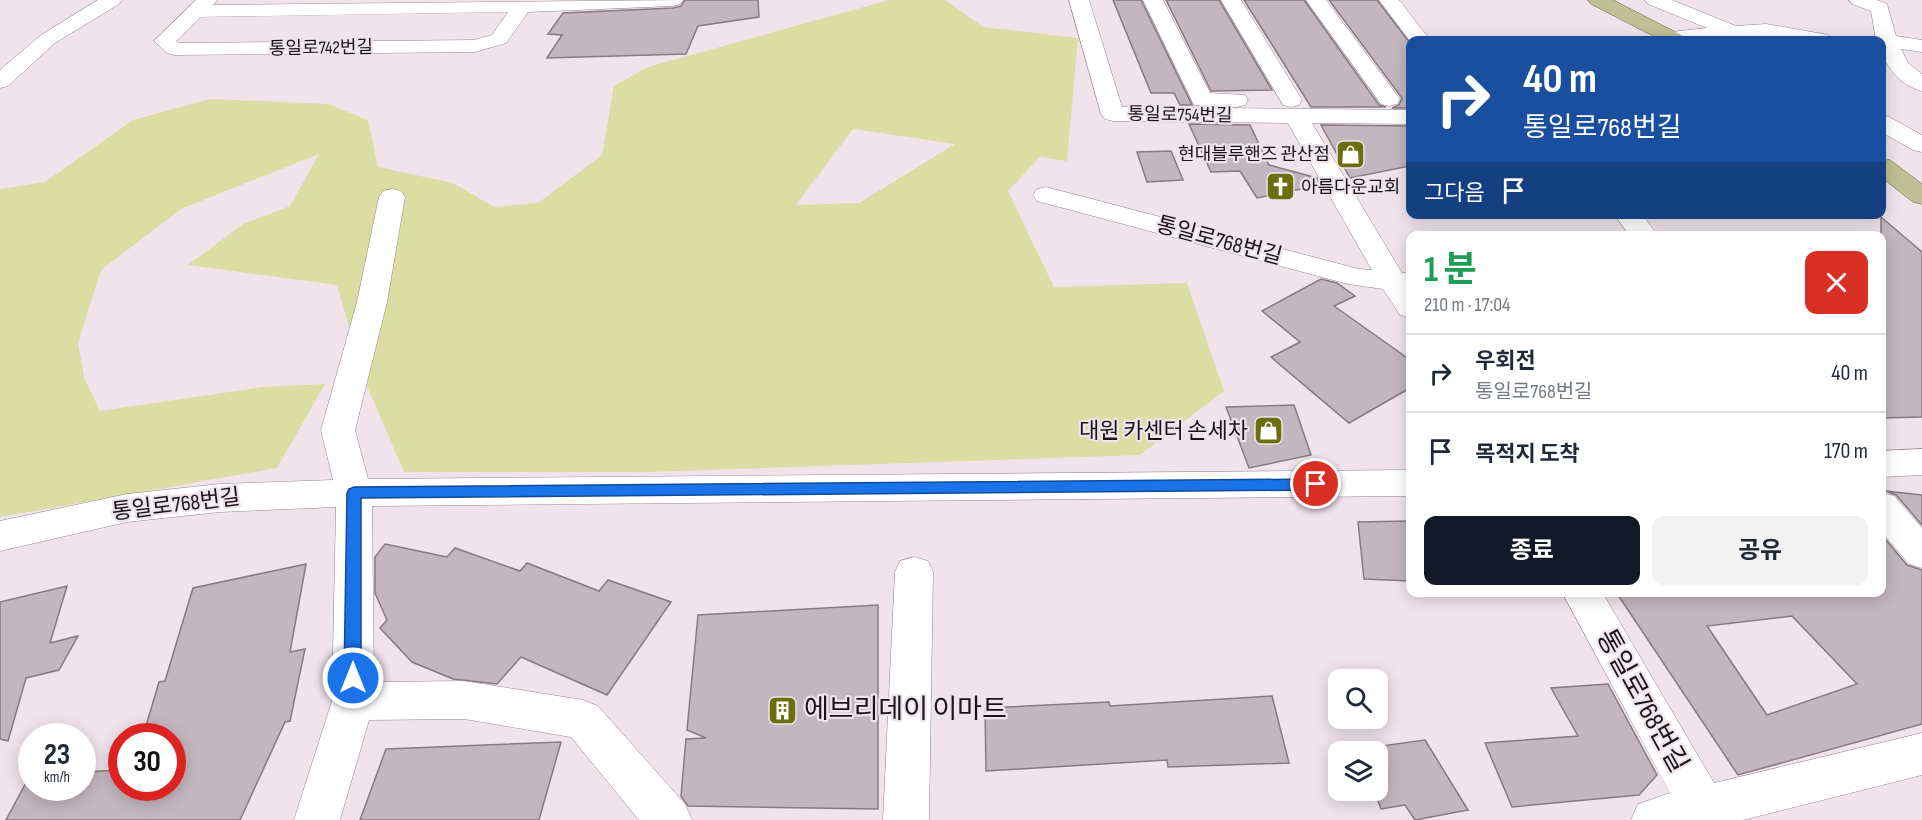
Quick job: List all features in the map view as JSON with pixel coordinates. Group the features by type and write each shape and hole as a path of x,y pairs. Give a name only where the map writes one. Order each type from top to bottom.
{"main road":[{"path":"1598,0 1666,36"},
{"path":"1886,169 1922,196"}],"street":[{"path":"0,81 48,39 112,0"},
{"path":"201,5 672,0"},
{"name":"통일로754번길","path":"1079,0 1113,114 1293,108 1406,117"},
{"path":"1153,0 1202,100 1293,108 1400,99"},
{"path":"1231,0 1365,238 1402,282"},
{"path":"1316,0 1400,99"},
{"path":"1389,0 1417,36"},
{"path":"1655,0 1741,36 1766,30 1800,36"},
{"path":"1860,0 1880,8 1885,36"},
{"name":"통일로742번길","path":"201,5 164,40 174,49 475,46 499,39 524,3"},
{"path":"1887,49 1922,46"},
{"path":"1887,49 1922,64"},
{"path":"1887,49 1899,67 1922,84"},
{"path":"1886,125 1922,145"},
{"name":"통일로768번길","path":"1046,195 1358,278 1402,282"},
{"path":"317,820 353,701 354,493 338,430 372,302 392,197"},
{"path":"1631,219 1641,231"},
{"path":"1886,464 1922,462"},
{"name":"통일로768번길","path":"0,536 127,508 220,498 354,493 1406,483"},
{"path":"1886,512 1922,553"},
{"path":"906,820 914,572"},
{"name":"통일로768번길","path":"1584,597 1707,815"},
{"path":"353,701 464,700 583,720 669,820"},
{"path":"1654,820 1707,815 1922,754"}],"green space":[{"path":"889,0 945,0 983,27 1078,38 1067,161 1040,157 1008,191 1054,287 1187,283 1224,391 1140,455 649,472 404,472 364,379 337,285 188,265 243,224 290,206 319,154 181,209 101,270 78,343 84,377 100,411 263,387 325,384 277,468 0,517 0,189 45,182 133,120 210,99 328,104 368,120 378,167 453,183 494,207 538,203 602,155 614,86 648,67","holes":["853,129 955,144 859,203 796,205"]}],"building":[{"path":"685,0 758,0 759,17 698,26 686,54 547,58 562,35 548,34 563,13 673,8 681,6"},
{"path":"1113,0 1141,0 1192,105 1180,105 1174,93 1151,93"},
{"path":"1166,0 1219,0 1272,90 1211,91"},
{"path":"1244,0 1304,0 1379,105 1386,107 1311,107"},
{"path":"1329,0 1377,0 1406,38 1406,108 1392,108 1399,105 1402,98"},
{"path":"1189,124 1250,125 1269,165 1317,178 1321,185 1257,198 1240,171 1211,172"},
{"path":"1321,125 1406,126 1406,167 1350,178"},
{"path":"1171,151 1183,180 1147,182 1137,152"},
{"path":"1881,219 1883,219 1922,252 1922,417 1886,418 1886,231 1881,231"},
{"path":"1321,279 1337,283 1355,296 1334,306 1406,357 1406,390 1349,423 1271,357 1300,342 1262,311"},
{"name":"대원 카센터 손세차","path":"1294,405 1311,455 1249,468 1226,407"},
{"path":"1886,491 1922,495 1922,525 1896,495"},
{"path":"1406,521 1406,581 1364,579 1358,522"},
{"path":"1886,540 1907,565 1922,570 1922,724 1738,775 1619,597 1886,597","holes":["1792,616 1857,684 1767,715 1707,626"]},
{"path":"385,544 447,557 455,548 520,571 527,563 599,591 608,580 671,602 607,695 521,657 497,684 453,679 412,662 380,628 387,620 375,593 375,557"},
{"path":"306,564 290,652 305,649 290,721 285,722 240,820 6,820 18,798 18,801 96,801 96,771 108,771 108,801 186,801 186,723 147,723 159,682 165,681 193,588"},
{"path":"67,586 50,643 78,636 59,670 26,678 8,741 0,739 0,602"},
{"name":"에브리데이 이마트","path":"878,605 878,809 688,806 681,796 686,739 706,738 687,730 698,615"},
{"path":"1608,684 1657,775 1639,795 1512,807 1485,743 1578,736 1551,688"},
{"path":"1272,696 1289,763 1168,767 1167,760 986,771 985,708 1109,702 1110,706"},
{"path":"1425,740 1468,810 1415,820 1405,805 1381,809 1378,801 1388,801 1388,745"},
{"path":"561,742 539,820 360,820 386,749"}],"place":[{"name":"현대블루핸즈 관산점","path":"1351,154"},
{"name":"아름다운교회","path":"1280,187"},
{"name":"대원 카센터 손세차","path":"1269,431"},
{"name":"에브리데이 이마트","path":"783,710"}],"route":[{"path":"353,678 354,493 1316,484"}]}
